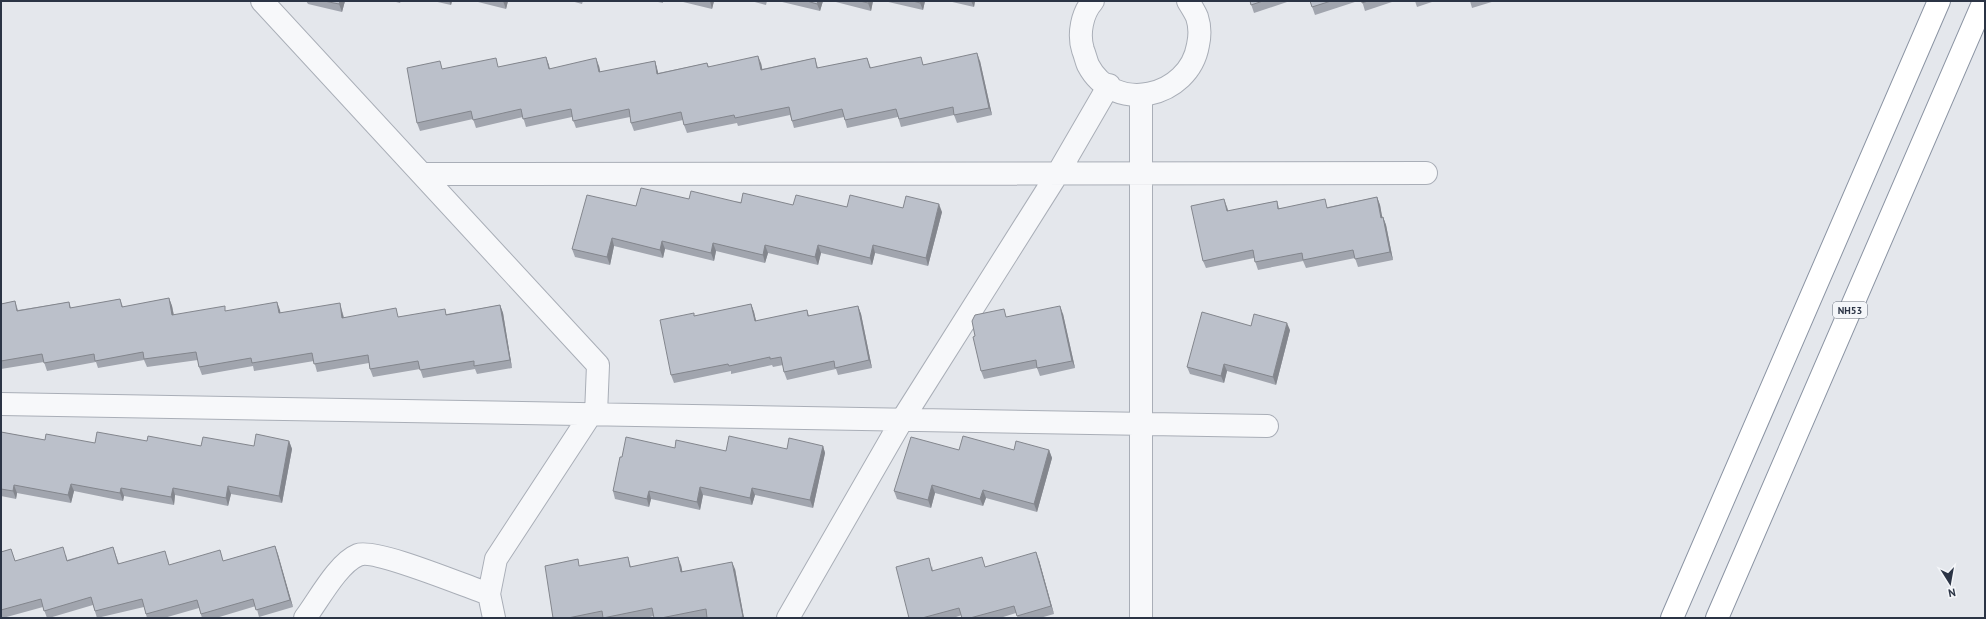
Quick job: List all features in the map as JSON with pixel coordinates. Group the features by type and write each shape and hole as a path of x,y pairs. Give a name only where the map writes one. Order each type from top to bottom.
{"highway":[{"path":"1672,618 1939,1"},
{"name":"NH53","path":"1717,618 1984,1"}],"street":[{"path":"262,1 598,365 594,414 496,559 489,594 494,618"},
{"path":"1093,1 1088,7 1081,26 1082,46 1088,65 1101,80 1118,91 1141,95 1156,93 1174,85 1187,72 1196,55 1200,36 1197,18 1188,1"},
{"path":"788,618 902,420 1058,173 1109,85"},
{"path":"1141,95 1141,618"},
{"path":"422,174 1426,173"},
{"path":"1,404 1267,426"},
{"path":"306,618 343,565 359,554 380,556 489,594"}],"building":[{"path":"324,1 340,1 339,4"},
{"path":"807,1 818,1 817,4"},
{"path":"1250,1 1263,1 1251,5"},
{"path":"1310,1 1331,1 1312,7"},
{"path":"977,53 989,108 954,115 953,107 899,119 896,109 845,120 842,109 792,121 789,107 735,118 734,115 684,125 681,112 631,123 629,109 573,121 571,109 523,119 521,109 473,120 471,111 417,123 407,68 440,61 442,69 496,58 498,67 546,57 549,69 596,58 599,72 655,61 657,74 707,63 708,67 758,56 761,70 815,58 817,68 867,58 870,68 921,57 923,65"},
{"path":"641,188 689,199 691,191 741,203 743,193 793,205 796,195 847,207 850,195 903,208 906,196 939,204 926,258 873,245 870,258 818,245 815,257 765,245 763,255 713,243 711,253 662,241 660,250 612,238 607,257 572,249 587,195 636,206"},
{"path":"1377,197 1381,218 1383,217 1390,252 1355,259 1353,250 1303,260 1302,253 1255,262 1253,250 1203,261 1191,206 1224,199 1227,211 1277,201 1278,209 1325,199 1327,208"},
{"path":"169,298 172,315 225,306 225,311 277,302 279,313 340,303 342,318 396,308 398,317 445,309 446,315 500,305 510,360 474,366 474,361 420,370 418,361 370,369 368,355 314,364 312,353 252,363 251,358 199,367 196,352 144,359 143,352 95,361 94,354 44,363 42,354 1,361 1,304 15,301 17,311 69,302 70,308 120,299 122,307"},
{"path":"751,304 755,321 807,310 808,316 858,306 869,360 835,368 834,361 784,372 781,357 770,359 770,357 729,366 728,364 671,375 660,320 694,313 694,316"},
{"path":"1060,306 1072,361 1037,368 1036,360 981,371 973,337 975,336 972,321 975,315 1004,309 1006,317"},
{"path":"1202,312 1251,326 1254,314 1287,323 1273,377 1224,364 1221,376 1187,367"},
{"path":"1,432 45,440 46,434 95,443 97,432 147,441 148,436 201,446 203,437 254,446 256,434 289,441 279,496 228,486 226,498 173,488 171,497 121,488 120,493 71,484 68,495 14,485 13,491 1,489"},
{"path":"729,436 787,449 789,438 823,446 810,500 752,488 750,498 700,487 697,502 649,491 647,499 613,491 626,437 675,448 676,440 726,451"},
{"path":"963,436 1014,450 1016,441 1049,450 1034,504 983,490 980,499 932,485 928,500 894,491 911,437 959,450"},
{"path":"275,546 290,600 256,610 253,599 201,614 197,600 146,614 142,599 95,611 91,597 44,611 41,599 1,610 1,552 11,549 15,561 63,547 67,561 113,547 118,564 165,551 169,565 220,550 223,561"},
{"path":"1036,552 1051,606 1017,616 1014,606 970,618 962,618 959,608 922,618 909,618 896,567 929,558 932,571 982,557 985,567"},
{"path":"628,557 630,567 678,557 681,572 732,562 743,617 707,618 706,609 654,618 652,608 603,618 602,611 568,618 553,618 545,566 578,559 579,566"}]}
